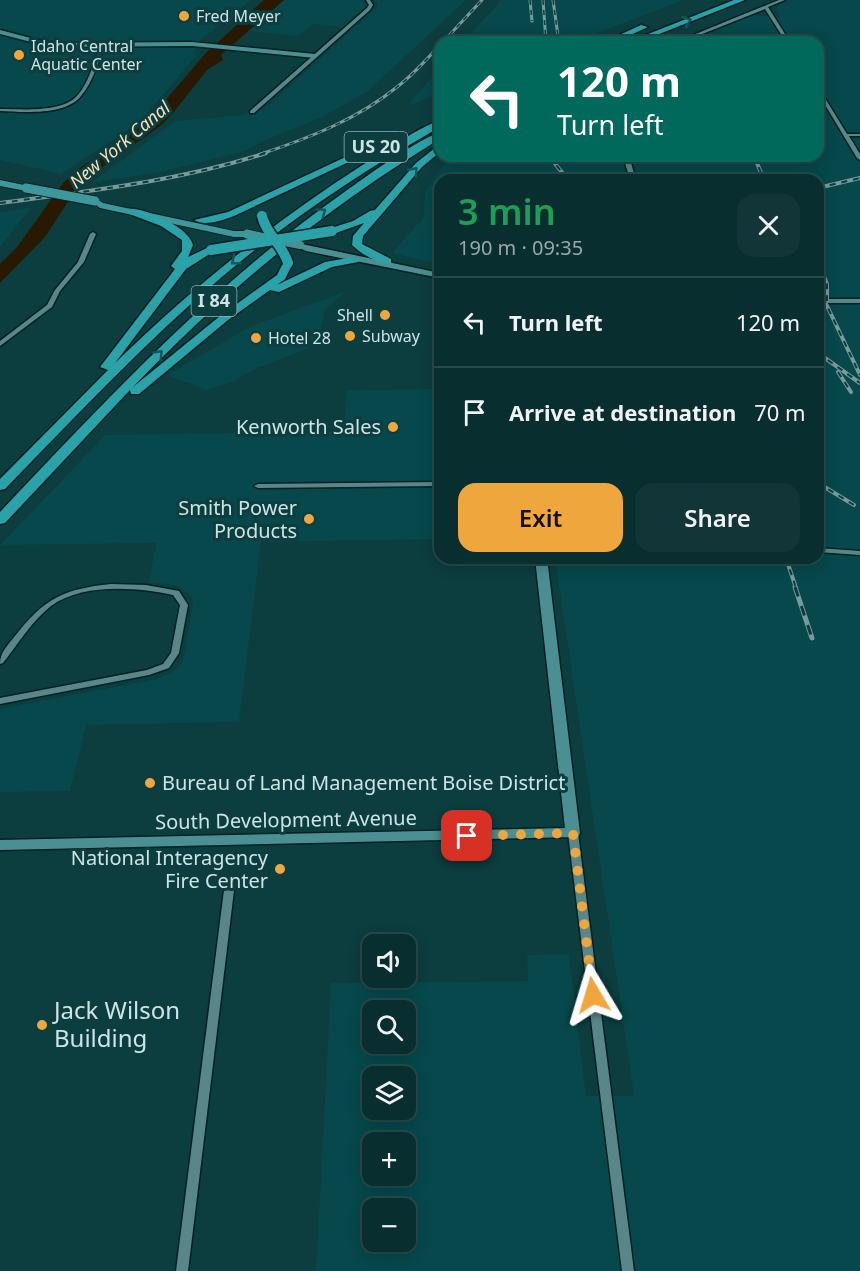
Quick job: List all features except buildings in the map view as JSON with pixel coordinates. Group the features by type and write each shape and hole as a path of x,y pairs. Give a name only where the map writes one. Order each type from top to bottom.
{"highway":[{"path":"648,36 741,0"},
{"path":"622,36 653,23"},
{"name":"US 20","path":"199,220 222,218 434,119"},
{"name":"I 84","path":"0,484 148,337 212,280 334,187 434,127"},
{"name":"I 84","path":"0,520 176,336 227,289 333,204 434,139"},
{"name":"US 20","path":"274,240 332,231 365,219 391,198 419,165 434,152"},
{"path":"17,502 125,399 224,318 281,277 288,263 288,257 274,240 262,216 267,204 292,187"},
{"path":"387,261 362,250 357,241 391,198"},
{"path":"0,484 114,357 188,248 189,241 184,234 130,211"},
{"path":"150,306 187,262 211,250 274,240"},
{"path":"188,348 287,283 328,264 354,260"}],"main road":[{"name":"US 20","path":"0,183 199,220"},
{"name":"US 20","path":"95,201 100,205 234,234 247,234"},
{"path":"199,220 240,229 247,234 274,240"}],"street":[{"path":"252,112 369,9 371,5 368,0"},
{"path":"693,36 783,0"},
{"path":"766,7 784,36"},
{"path":"0,32 50,45 210,45 315,56"},
{"path":"0,110 37,110 71,103 79,96 103,45"},
{"path":"824,100 860,158"},
{"path":"846,135 860,135"},
{"path":"0,344 50,306 57,291 81,261 93,234"},
{"path":"274,240 300,245 312,244 434,270"},
{"path":"300,245 306,249 354,260 434,275"},
{"path":"824,301 860,301"},
{"path":"258,486 434,484"},
{"path":"824,550 860,553"},
{"path":"543,564 573,833 628,1271"},
{"path":"0,661 48,604 64,594 87,589 158,588 176,593 184,605 175,653 166,666 149,672 0,701"},
{"name":"South Development Avenue","path":"0,845 573,833"},
{"path":"182,1271 230,882"}],"shaded area":[{"path":"0,0 251,0 199,41 46,43 0,29"},
{"path":"284,0 361,0 365,8 346,23 358,25 378,5 374,0 466,0 367,92 320,118 245,151 162,172 91,183 175,121 240,115 264,109 353,29 313,24 297,36 248,31"},
{"path":"501,0 684,0 590,36 468,36"},
{"path":"789,0 860,0 860,1271 316,1271 331,983 362,983 362,988 416,988 416,982 528,981 527,955 569,954 586,1096 634,1096 556,564 824,564 824,174 437,174 446,162 824,162 824,36 701,36 753,15 780,17 775,10 780,3"},
{"path":"0,35 54,47 195,47 195,57 139,123 61,174 0,160"},
{"path":"434,75 434,96 407,106"},
{"path":"434,178 434,263 392,253 424,217 425,191"},
{"path":"32,207 0,247 0,212"},
{"path":"347,291 325,309 317,345 257,368 232,382 206,390 167,375 251,326"},
{"path":"434,389 434,539 261,542 239,722 86,725 70,791 0,792 0,709 156,679 173,672 182,662 185,652 193,604 191,596 181,588 170,584 149,583 156,543 0,545 105,435 344,431 347,390"}],"water":[{"name":"New York Canal","path":"264,0 284,0 221,55 223,60 207,70 160,126 90,176 77,188 45,237 0,283 0,264 17,247 63,183 80,168 146,123 205,54 242,20 245,20 243,19"}],"railway":[{"path":"449,36 482,0"},
{"path":"530,0 532,21"},
{"path":"543,0 546,36"},
{"path":"553,0 558,36"},
{"path":"261,154 315,134 366,109 403,82 434,51"},
{"path":"0,203 168,178 266,153"},
{"path":"554,162 563,174"},
{"path":"756,162 762,174"},
{"path":"824,187 860,178"},
{"path":"824,276 827,284 827,301"},
{"path":"824,300 860,375"},
{"path":"824,357 860,383"},
{"path":"838,372 851,392"},
{"path":"824,487 854,505"},
{"path":"788,564 796,588"},
{"path":"795,587 812,638"}],"place":[{"name":"Fred Meyer","path":"184,16"},
{"name":"Idaho Central Aquatic Center","path":"19,55"},
{"name":"Shell","path":"385,315"},
{"name":"Subway","path":"350,336"},
{"name":"Hotel 28","path":"256,338"},
{"name":"Kenworth Sales","path":"393,427"},
{"name":"Smith Power Products","path":"309,519"},
{"name":"Bureau of Land Management Boise District","path":"150,783"},
{"name":"National Interagency Fire Center","path":"280,869"},
{"name":"Jack Wilson Building","path":"42,1025"}],"route":[{"path":"467,836 573,833 593,995"}]}
